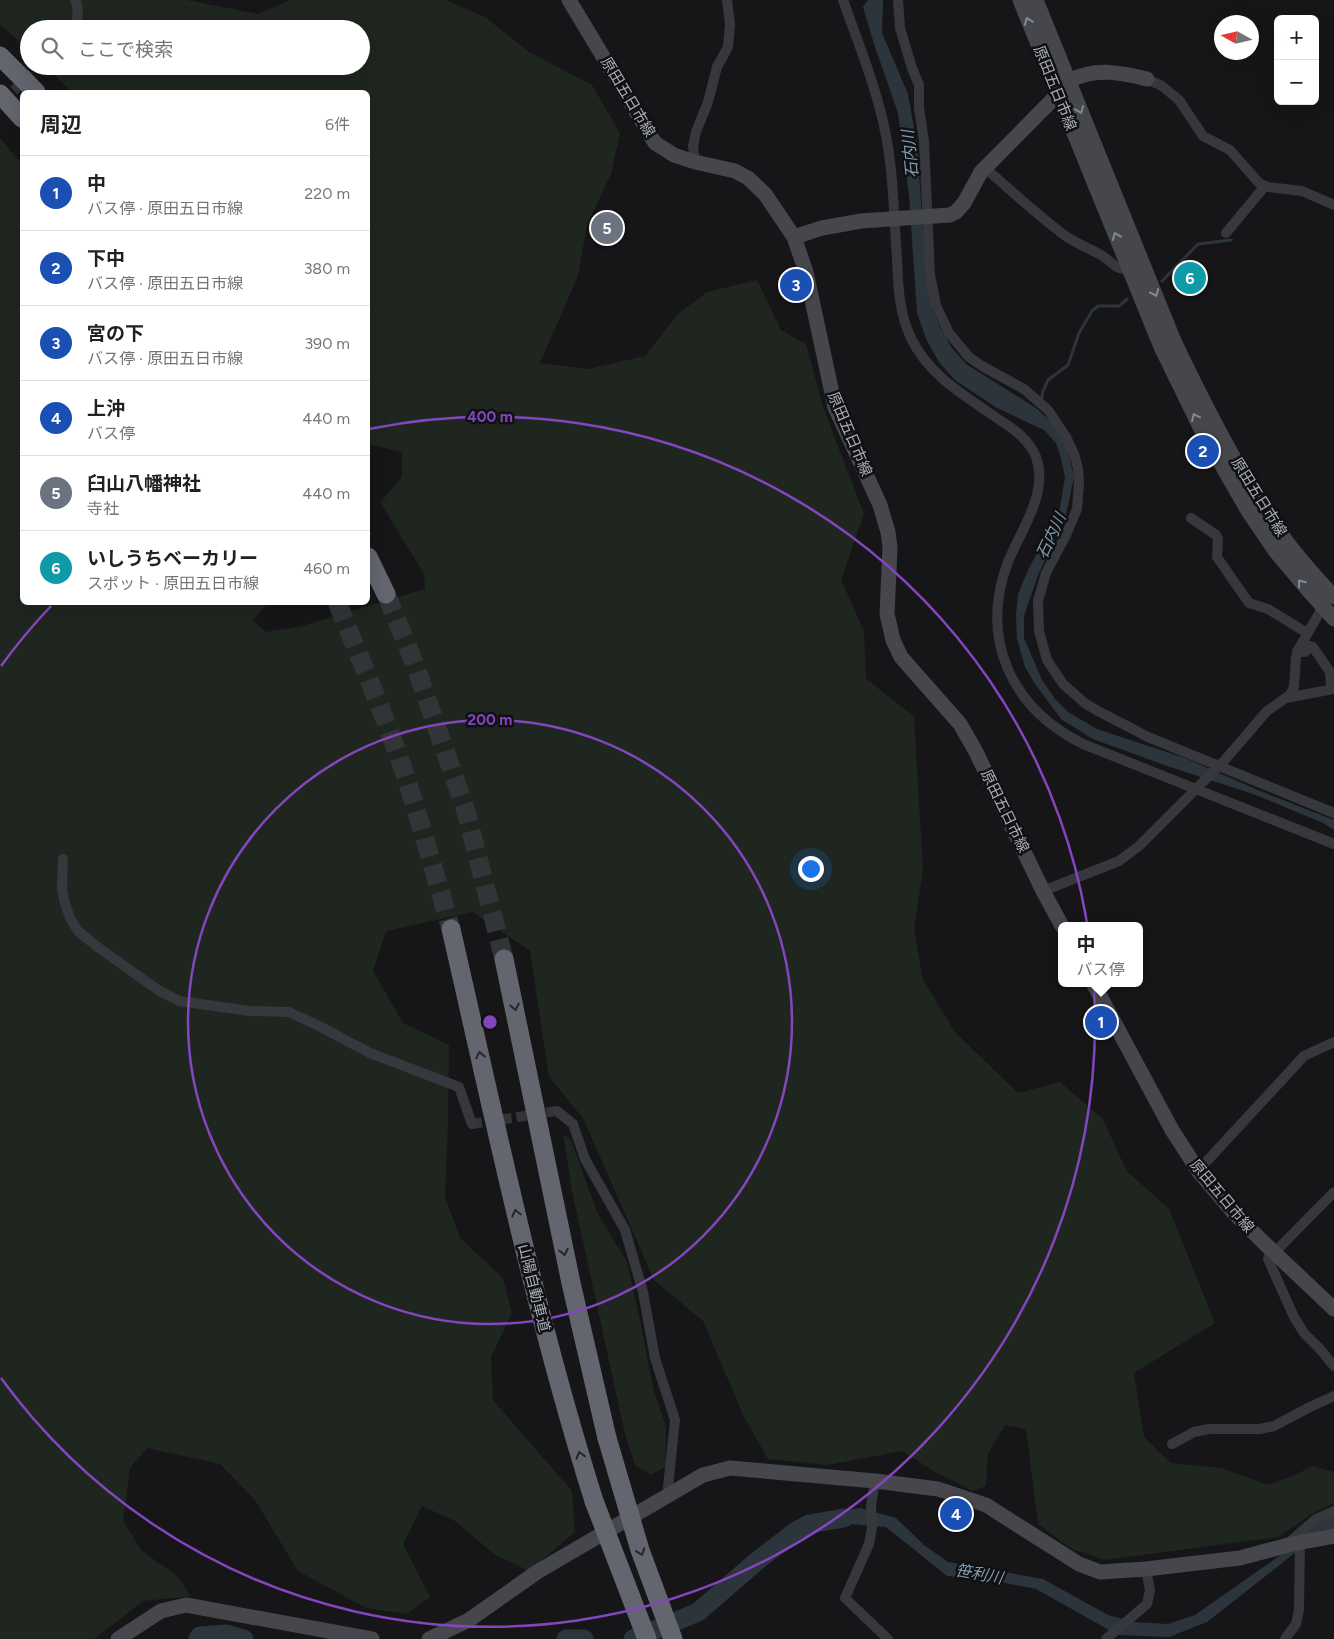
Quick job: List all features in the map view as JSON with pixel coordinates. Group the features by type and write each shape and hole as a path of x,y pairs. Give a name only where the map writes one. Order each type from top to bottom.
{"highway":[{"path":"0,56 34,90"},
{"path":"0,94 20,116"},
{"path":"370,561 386,594"},
{"name":"山陽自動車道","path":"450,929 552,1361 594,1502 647,1639"},
{"path":"504,960 571,1283 608,1438 640,1550 673,1639"}],"main road":[{"name":"原田五日市線","path":"569,0 655,143 674,155 735,171 748,178 765,194 794,237 806,272 835,407 880,505 888,532 890,548 888,614 893,640 901,656 960,724 975,750 1060,922"},
{"name":"原田五日市線","path":"1020,0 1057,94 1131,269 1161,347 1200,427 1248,511 1276,552 1331,597"},
{"name":"原田五日市線","path":"1036,0 1174,341 1205,404 1241,470 1282,535 1331,597 1334,619"},
{"path":"794,237 822,228 861,222 950,215 956,212 964,203 984,168 1069,82 1078,77 1096,72 1148,79"},
{"name":"原田五日市線","path":"1095,987 1172,1130 1199,1172 1233,1212 1334,1309"},
{"path":"430,1639 469,1620 537,1572 703,1475 730,1468 875,1481 938,1489 986,1505 1079,1564 1100,1572 1146,1569 1240,1558 1334,1536"},
{"path":"118,1639 161,1611 186,1605 372,1639"}],"street":[{"path":"75,0 77,4 77,20"},
{"path":"695,162 693,146 696,132 708,102 717,67 728,48 730,25 727,0"},
{"path":"843,0 882,115 888,148 901,307 911,339 919,353 941,378 1021,435 1032,449 1038,466 1038,493 1008,561 998,596 997,614 1000,642 1007,668 1015,685 1037,714 1066,736 1334,844"},
{"path":"898,0 900,28 919,85 932,290 942,320 949,333 970,357 982,366 1024,389 1042,405 1069,441 1076,461 1079,482 1077,509 1046,573 1038,601 1039,631 1047,660 1063,684 1086,704 1142,734 1217,767 1334,813"},
{"path":"1148,79 1162,86 1179,100 1202,136 1230,150 1256,180 1265,186 1302,191 1334,204"},
{"path":"984,168 1067,237 1123,270 1131,269"},
{"path":"1226,233 1265,186"},
{"path":"1191,518 1216,535 1218,539 1216,554 1218,560 1249,603 1268,609 1306,633"},
{"path":"1043,891 1107,867 1130,854 1217,767 1267,711 1286,698 1294,687 1297,651 1306,633 1331,597"},
{"path":"1286,698 1333,688 1330,672 1314,647 1310,646 1305,652 1297,651"},
{"path":"63,859 62,887 64,900 70,918 78,931 158,990 179,1001 250,1011 289,1012 370,1053 459,1087 472,1124"},
{"path":"1199,1172 1304,1056 1334,1042"},
{"path":"557,1112 573,1124 586,1159 625,1230 643,1292 655,1358 675,1420 668,1487 669,1495"},
{"path":"1334,1192 1272,1251 1268,1259 1294,1317 1304,1332 1334,1366"},
{"path":"1172,1444 1194,1432 1209,1429 1260,1429 1274,1426 1334,1396"},
{"path":"875,1481 871,1505 872,1528 869,1544 845,1598 888,1639"},
{"path":"1285,1639 1296,1624 1299,1610 1293,1547 1316,1519 1334,1511"},
{"path":"1108,1636 1147,1604 1150,1590 1146,1569"}],"shaded area":[{"path":"0,0 187,0 258,14 290,0 446,0 485,17 529,52 592,85 620,133 611,174 587,225 578,276 540,363 588,369 645,356 678,314 707,292 757,280 781,330 806,344 823,407 864,514 841,580 864,631 866,679 914,716 923,870 914,928 923,980 955,1032 1018,1093 1060,1082 1103,1119 1126,1170 1169,1209 1215,1323 1134,1373 1144,1437 1171,1463 1222,1468 1267,1485 1288,1478 1313,1466 1334,1472 1334,1503 1310,1515 1278,1537 1105,1560 1072,1549 1038,1524 1026,1429 1005,1425 988,1454 986,1486 973,1491 935,1472 902,1451 828,1465 768,1459 744,1417 703,1321 654,1280 583,1118 549,1077 530,951 473,912 386,931 373,971 403,1023 449,1045 445,1197 460,1238 503,1278 512,1313 491,1357 493,1400 572,1491 575,1532 529,1571 494,1554 455,1521 422,1506 403,1544 430,1597 407,1614 366,1608 298,1571 255,1500 220,1464 147,1448 130,1468 123,1521 142,1551 177,1576 191,1596 143,1601 94,1639 0,1639 0,138 20,162 20,605 266,605 253,621 266,632 302,626 425,589 424,574 380,502 402,477 402,452 370,444 370,90 70,90 54,75 370,75 370,20 20,20 20,43 0,24"},
{"path":"563,1134 571,1140 597,1212 627,1262 653,1388 666,1426 665,1467 651,1475 635,1465 625,1434 572,1191"}],"water":[{"name":"石内川","path":"868,0 883,0 882,33 908,94 917,145 926,275 932,308 941,329 952,348 966,364 1036,408 1050,421 1062,437 1069,455 1074,477 1066,515 1038,575 1024,616 1024,638 1042,680 1055,699 1068,712 1097,729 1185,758 1260,791 1334,820 1334,830 1323,823 1256,795 1093,739 1061,719 1025,667 1017,639 1016,616 1018,594 1029,568 1059,513 1065,477 1061,458 1056,443 1044,430 997,408 955,380 939,362 927,341 917,313 909,195 898,113 863,7"},
{"path":"860,1508 896,1518 924,1545 948,1562 1043,1579 1108,1615 1133,1622 1168,1624 1195,1615 1285,1552 1323,1519 1334,1515 1334,1529 1323,1531 1207,1622 1169,1637 1118,1635 1036,1589 991,1580 947,1576 886,1527 850,1524 821,1529 818,1515"}],"waterway":[{"path":"1162,281 1198,244 1231,240"},
{"path":"1041,402 1048,380 1068,365 1079,333 1092,311 1098,306 1119,306 1127,299"},
{"name":"笹利川","path":"633,1639 698,1612 757,1561 796,1531 809,1524 844,1518"},
{"name":"笹利川","path":"198,1639 200,1636 227,1634 244,1639"},
{"name":"笹利川","path":"566,1639 584,1639"}],"tunnel":[{"path":"3,101 30,75"},
{"path":"386,594 414,662 465,808 504,959"},
{"path":"338,605 398,754 451,929"},
{"path":"472,1124 557,1111"}],"place":[{"name":"臼山八幡神社","path":"607,228"},
{"name":"いしうちベーカリー","path":"1190,278"},
{"name":"宮の下","path":"796,285"},
{"name":"下中","path":"1203,451"},
{"name":"中","path":"1101,1022"},
{"name":"上沖","path":"956,1514"}]}
